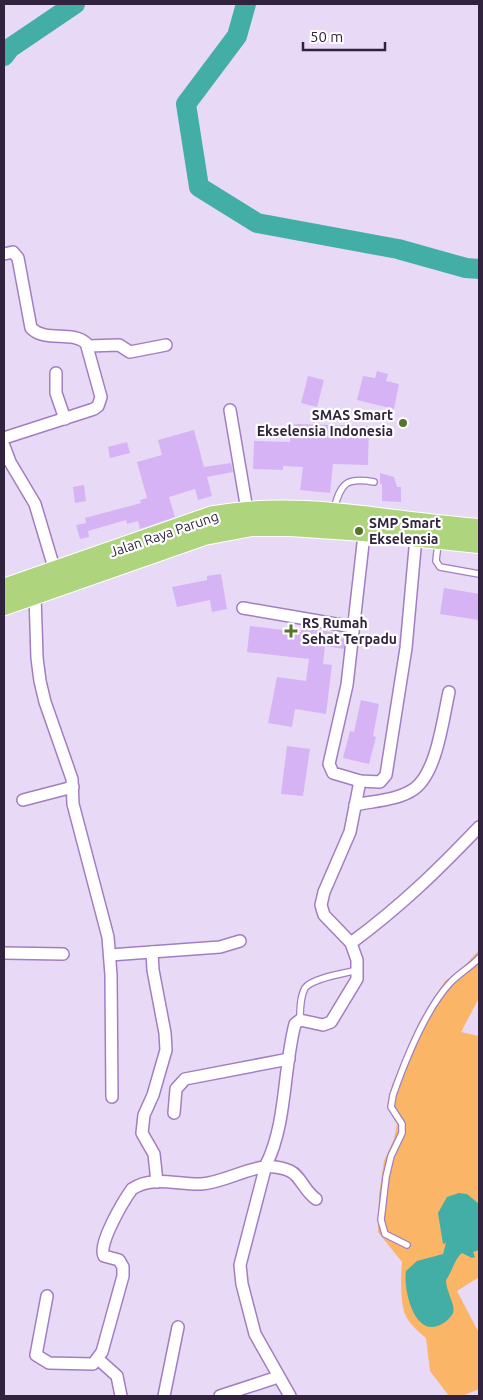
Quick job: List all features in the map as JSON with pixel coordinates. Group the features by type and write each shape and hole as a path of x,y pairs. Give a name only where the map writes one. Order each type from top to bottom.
{"highway":[{"name":"Jalan Raya Parung","path":"4,589 198,521 247,510 333,511 366,524 416,537 479,543"},
{"name":"Jalan Raya Parung","path":"4,605 36,609 204,535 252,526 366,524 479,529"}],"street":[{"path":"4,254 13,252 18,258 31,328 44,336 78,338 88,346 101,397 100,402 94,409 4,438"},
{"path":"88,346 119,345 130,352 166,345"},
{"path":"56,374 56,393 65,418"},
{"path":"230,410 247,510"},
{"path":"4,446 10,462 35,504 56,571"},
{"path":"366,524 346,685 329,764 333,773 360,781 378,782 386,775 406,648 416,537"},
{"path":"243,608 353,627"},
{"path":"36,609 37,658 45,702 73,787 73,804 102,910 110,955 112,1097"},
{"path":"355,805 404,794 423,780 438,740 448,692"},
{"path":"290,1396 255,1334 242,1284 240,1266 266,1166 272,1153 278,1130 295,1024 300,1020 323,1025 332,1022 357,980 358,970 352,943 324,915 321,905 324,892 347,841 360,781"},
{"path":"23,800 73,787"},
{"path":"352,943 392,913 418,890 479,827"},
{"path":"110,955 220,947 240,941"},
{"path":"152,952 153,970 165,1033 166,1050 153,1095 144,1115 142,1132 154,1154 157,1182"},
{"path":"4,953 62,954"},
{"path":"174,1113 176,1089 185,1079 288,1059"},
{"path":"47,1296 34,1352 36,1355 50,1363 93,1364 98,1359 123,1271 119,1260 102,1255 105,1237 125,1198 132,1189 139,1185 157,1182 206,1183 266,1166 292,1172 300,1178 306,1191 316,1199"},
{"path":"164,1396 178,1327"},
{"path":"98,1359 117,1376 121,1396"},
{"path":"226,1395 278,1377"}],"lane":[{"path":"333,511 339,492 345,483 354,481 374,482"},
{"path":"438,540 436,561 440,567 479,574"},
{"path":"407,1245 385,1234 381,1220 386,1177 391,1156 402,1133 402,1124 391,1107 393,1095 422,1026 450,982 468,970 479,958"},
{"path":"300,1020 305,990 309,984 320,979 358,970"}],"shaded area":[{"path":"479,950 479,998 461,1032 479,1036 479,1277 457,1291 479,1333 479,1389 462,1396 449,1396 430,1371 426,1338 407,1318 403,1309 402,1262 378,1232 379,1195 384,1161 394,1139 397,1124 387,1106 392,1085 419,1022 445,981 460,971"},
{"path":"459,1193 467,1194 479,1204 479,1250 473,1252 475,1257 472,1258 462,1253 457,1258 446,1280 454,1310 453,1313 444,1323 432,1327 424,1325 412,1310 406,1289 406,1271 417,1261 443,1254 446,1243 443,1244 438,1213 447,1197"}],"building":[{"path":"377,371 388,374 386,381 399,384 394,409 357,400 363,376 375,378"},
{"path":"308,376 324,380 317,407 301,403"},
{"path":"294,424 369,426 368,465 333,464 330,493 300,490 303,467 283,466 283,470 253,469 254,441 290,442 290,438 293,438"},
{"path":"194,430 204,467 231,463 233,472 207,477 212,496 198,500 195,489 169,497 175,517 140,529 138,521 127,524 126,520 88,531 89,537 80,539 76,525 86,523 85,518 141,503 140,500 147,498 137,462 162,455 158,440"},
{"path":"127,442 130,453 110,458 108,447"},
{"path":"380,473 394,477 397,487 401,487 401,502 382,501"},
{"path":"84,485 86,501 75,503 73,487"},
{"path":"221,574 227,609 212,612 210,600 177,607 172,587 207,580 207,576"},
{"path":"444,588 479,594 479,620 440,614"},
{"path":"250,626 301,632 302,626 345,635 344,649 325,646 323,664 332,665 326,714 295,709 292,727 268,723 277,677 306,681 309,659 247,652"},
{"path":"361,700 379,704 373,736 376,737 369,764 343,758 350,731 354,732"},
{"path":"287,746 310,749 303,796 281,794"}],"waterway":[{"path":"4,56 10,48 75,4"},
{"path":"246,4 237,36 186,104 199,187 257,223 398,249 466,268 479,269"}],"place":[{"name":"SMAS Smart Ekselensia Indonesia","path":"403,423"},
{"name":"SMP Smart Ekselensia","path":"359,531"},
{"name":"RS Rumah Sehat Terpadu","path":"291,631"}]}
